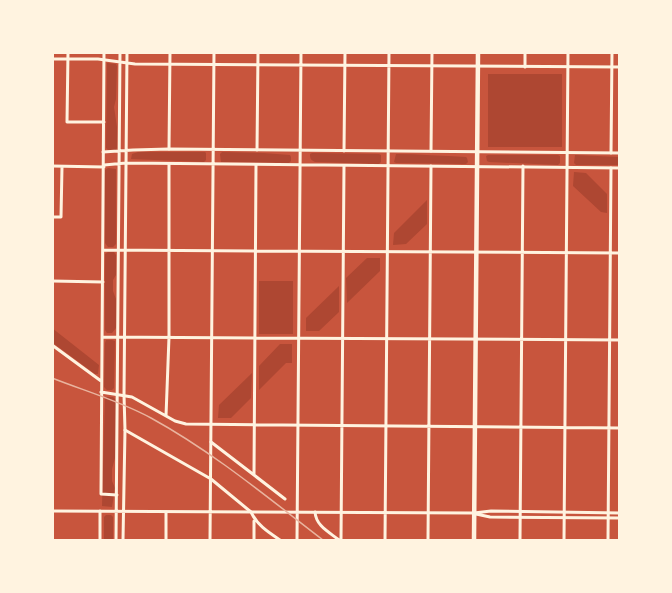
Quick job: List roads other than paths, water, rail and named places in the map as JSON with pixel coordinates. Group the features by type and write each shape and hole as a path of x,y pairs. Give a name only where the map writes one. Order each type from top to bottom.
{"highway":[{"path":"474,540 478,52"}],"street":[{"path":"68,52 67,122 104,122"},
{"path":"104,52 101,494 117,495"},
{"path":"116,540 120,52"},
{"path":"123,540 127,52"},
{"path":"169,149 170,52"},
{"path":"210,540 214,52"},
{"path":"257,151 258,52"},
{"path":"297,540 301,52"},
{"path":"344,151 345,52"},
{"path":"385,540 388,52"},
{"path":"431,151 432,52"},
{"path":"525,52 525,67"},
{"path":"564,540 568,52"},
{"path":"611,153 612,52"},
{"path":"52,59 127,63 301,66 620,67"},
{"path":"103,152 169,149 620,153"},
{"path":"166,416 170,164"},
{"path":"52,166 213,164 620,168"},
{"path":"254,475 256,165"},
{"path":"340,540 344,166"},
{"path":"428,540 431,166"},
{"path":"520,540 523,166"},
{"path":"52,217 61,217 62,167"},
{"path":"608,540 611,168"},
{"path":"103,250 620,253"},
{"path":"52,281 103,282"},
{"path":"103,337 620,340"},
{"path":"52,345 101,381"},
{"path":"102,392 132,397 175,421 186,424 620,428"},
{"path":"125,430 211,479 251,512 254,520 254,540"},
{"path":"211,442 285,499"},
{"path":"52,511 341,513 491,511 565,517 620,518"},
{"path":"100,512 100,540"},
{"path":"166,512 166,540"},
{"path":"315,512 318,524 340,540"},
{"path":"521,514 620,513"},
{"path":"254,520 280,540"}],"railway":[{"path":"52,378 127,406 174,431 239,476 323,540"}]}
